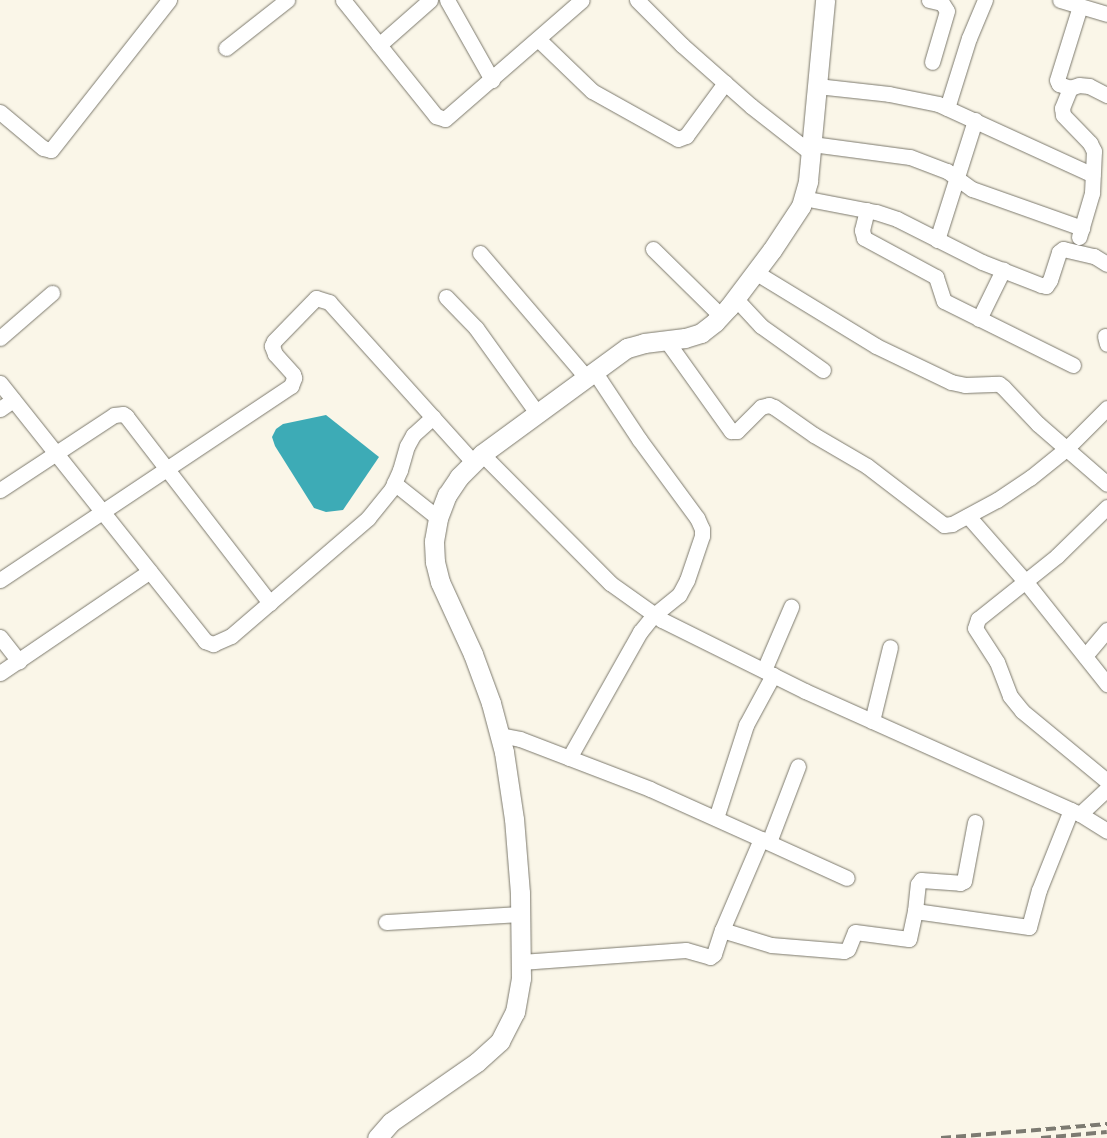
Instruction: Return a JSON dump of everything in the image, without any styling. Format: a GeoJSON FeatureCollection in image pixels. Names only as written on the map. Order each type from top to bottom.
{"type":"FeatureCollection","features":[{"type":"Feature","properties":{"kind":"street"},"geometry":{"type":"LineString","coordinates":[[0,112],[43,148],[51,150],[170,0]]}},
{"type":"Feature","properties":{"kind":"street"},"geometry":{"type":"LineString","coordinates":[[226,48],[287,0]]}},
{"type":"Feature","properties":{"kind":"street"},"geometry":{"type":"LineString","coordinates":[[343,0],[440,119],[450,117],[538,39],[573,3]]}},
{"type":"Feature","properties":{"kind":"street"},"geometry":{"type":"LineString","coordinates":[[379,46],[430,0]]}},
{"type":"Feature","properties":{"kind":"street"},"geometry":{"type":"LineString","coordinates":[[447,0],[492,80]]}},
{"type":"Feature","properties":{"kind":"street"},"geometry":{"type":"LineString","coordinates":[[637,0],[682,45],[725,83],[812,148],[910,157],[947,171],[972,189],[1082,228]]}},
{"type":"Feature","properties":{"kind":"street"},"geometry":{"type":"LineString","coordinates":[[377,1138],[392,1122],[478,1062],[500,1041],[515,1012],[522,978],[521,914],[514,819],[500,735],[492,703],[473,654],[440,582],[435,562],[434,541],[438,518],[447,495],[459,477],[477,458],[627,348],[685,338],[701,333],[721,316],[756,272],[789,228],[803,198],[812,148],[825,0]]}},
{"type":"Feature","properties":{"kind":"street"},"geometry":{"type":"LineString","coordinates":[[929,0],[942,4],[947,11],[932,62]]}},
{"type":"Feature","properties":{"kind":"street"},"geometry":{"type":"LineString","coordinates":[[947,108],[969,38],[985,0]]}},
{"type":"Feature","properties":{"kind":"street"},"geometry":{"type":"LineString","coordinates":[[1060,0],[1107,14]]}},
{"type":"Feature","properties":{"kind":"street"},"geometry":{"type":"LineString","coordinates":[[1070,88],[1059,84],[1057,80],[1080,6]]}},
{"type":"Feature","properties":{"kind":"street"},"geometry":{"type":"LineString","coordinates":[[538,39],[592,91],[678,139],[686,136],[725,83]]}},
{"type":"Feature","properties":{"kind":"street"},"geometry":{"type":"LineString","coordinates":[[1074,250],[1092,193],[1095,156],[1093,147],[1062,115],[1062,108],[1070,88],[1078,84],[1089,86],[1107,95]]}},
{"type":"Feature","properties":{"kind":"street"},"geometry":{"type":"LineString","coordinates":[[817,86],[889,94],[947,108],[1093,176]]}},
{"type":"Feature","properties":{"kind":"street"},"geometry":{"type":"LineString","coordinates":[[938,240],[975,120]]}},
{"type":"Feature","properties":{"kind":"street"},"geometry":{"type":"LineString","coordinates":[[803,198],[867,210],[897,219],[1003,270],[1046,286],[1050,280],[1059,252],[1064,249],[1094,256],[1107,264]]}},
{"type":"Feature","properties":{"kind":"street"},"geometry":{"type":"LineString","coordinates":[[867,210],[862,230],[864,238],[936,276],[944,301],[1073,365]]}},
{"type":"Feature","properties":{"kind":"street"},"geometry":{"type":"LineString","coordinates":[[654,249],[721,316]]}},
{"type":"Feature","properties":{"kind":"street"},"geometry":{"type":"LineString","coordinates":[[480,252],[590,374],[702,529],[701,543],[683,587],[671,603],[654,615],[640,632],[569,758]]}},
{"type":"Feature","properties":{"kind":"street"},"geometry":{"type":"LineString","coordinates":[[979,319],[1003,270]]}},
{"type":"Feature","properties":{"kind":"street"},"geometry":{"type":"LineString","coordinates":[[756,272],[876,346],[945,379],[958,384],[999,384],[1004,387],[1038,424],[1107,484]]}},
{"type":"Feature","properties":{"kind":"street"},"geometry":{"type":"LineString","coordinates":[[0,338],[52,293]]}},
{"type":"Feature","properties":{"kind":"street"},"geometry":{"type":"LineString","coordinates":[[446,297],[476,328],[537,413]]}},
{"type":"Feature","properties":{"kind":"street"},"geometry":{"type":"LineString","coordinates":[[0,580],[104,513],[292,386],[293,374],[275,354],[272,346],[280,334],[316,298],[329,302],[432,417],[610,583],[654,615],[872,721],[1076,812],[1107,831]]}},
{"type":"Feature","properties":{"kind":"street"},"geometry":{"type":"LineString","coordinates":[[736,298],[760,326],[823,370]]}},
{"type":"Feature","properties":{"kind":"street"},"geometry":{"type":"LineString","coordinates":[[666,340],[731,431],[737,431],[760,407],[769,405],[774,407],[814,435],[867,466],[939,523],[948,526],[1013,489],[1066,449],[1107,408]]}},
{"type":"Feature","properties":{"kind":"street"},"geometry":{"type":"LineString","coordinates":[[0,383],[205,641],[214,644],[231,636],[368,518],[394,484],[407,446],[413,435],[432,417]]}},
{"type":"Feature","properties":{"kind":"street"},"geometry":{"type":"LineString","coordinates":[[0,409],[13,400]]}},
{"type":"Feature","properties":{"kind":"street"},"geometry":{"type":"LineString","coordinates":[[0,490],[114,415],[123,414],[270,603]]}},
{"type":"Feature","properties":{"kind":"street"},"geometry":{"type":"LineString","coordinates":[[394,484],[438,518]]}},
{"type":"Feature","properties":{"kind":"street"},"geometry":{"type":"LineString","coordinates":[[1107,507],[1069,546],[978,619],[975,628],[997,662],[1010,696],[1022,712],[1107,781]]}},
{"type":"Feature","properties":{"kind":"street"},"geometry":{"type":"LineString","coordinates":[[968,516],[1025,581],[1107,684]]}},
{"type":"Feature","properties":{"kind":"street"},"geometry":{"type":"LineString","coordinates":[[0,673],[150,571]]}},
{"type":"Feature","properties":{"kind":"street"},"geometry":{"type":"LineString","coordinates":[[716,818],[746,725],[768,672],[791,606]]}},
{"type":"Feature","properties":{"kind":"street"},"geometry":{"type":"LineString","coordinates":[[1085,656],[1107,630]]}},
{"type":"Feature","properties":{"kind":"street"},"geometry":{"type":"LineString","coordinates":[[0,637],[19,661]]}},
{"type":"Feature","properties":{"kind":"street"},"geometry":{"type":"LineString","coordinates":[[872,721],[890,647]]}},
{"type":"Feature","properties":{"kind":"street"},"geometry":{"type":"LineString","coordinates":[[500,735],[520,739],[674,799],[847,878]]}},
{"type":"Feature","properties":{"kind":"street"},"geometry":{"type":"LineString","coordinates":[[521,962],[686,950],[710,957],[714,954],[722,930],[765,841],[798,766]]}},
{"type":"Feature","properties":{"kind":"street"},"geometry":{"type":"LineString","coordinates":[[915,912],[1029,927],[1039,890],[1076,812],[1107,789]]}},
{"type":"Feature","properties":{"kind":"street"},"geometry":{"type":"LineString","coordinates":[[722,930],[771,945],[844,951],[848,949],[855,932],[910,939],[918,884],[921,880],[960,883],[964,881],[975,822]]}},
{"type":"Feature","properties":{"kind":"street"},"geometry":{"type":"LineString","coordinates":[[386,922],[521,914]]}},
{"type":"Feature","properties":{"kind":"water"},"geometry":{"type":"Polygon","coordinates":[[[326,415],[379,457],[343,510],[326,512],[314,508],[275,446],[272,437],[276,429],[283,424],[326,415]]]}},
{"type":"Feature","properties":{"kind":"railway"},"geometry":{"type":"LineString","coordinates":[[941,1138],[1107,1124]]}},
{"type":"Feature","properties":{"kind":"railway"},"geometry":{"type":"LineString","coordinates":[[1041,1138],[1107,1132]]}}]}
